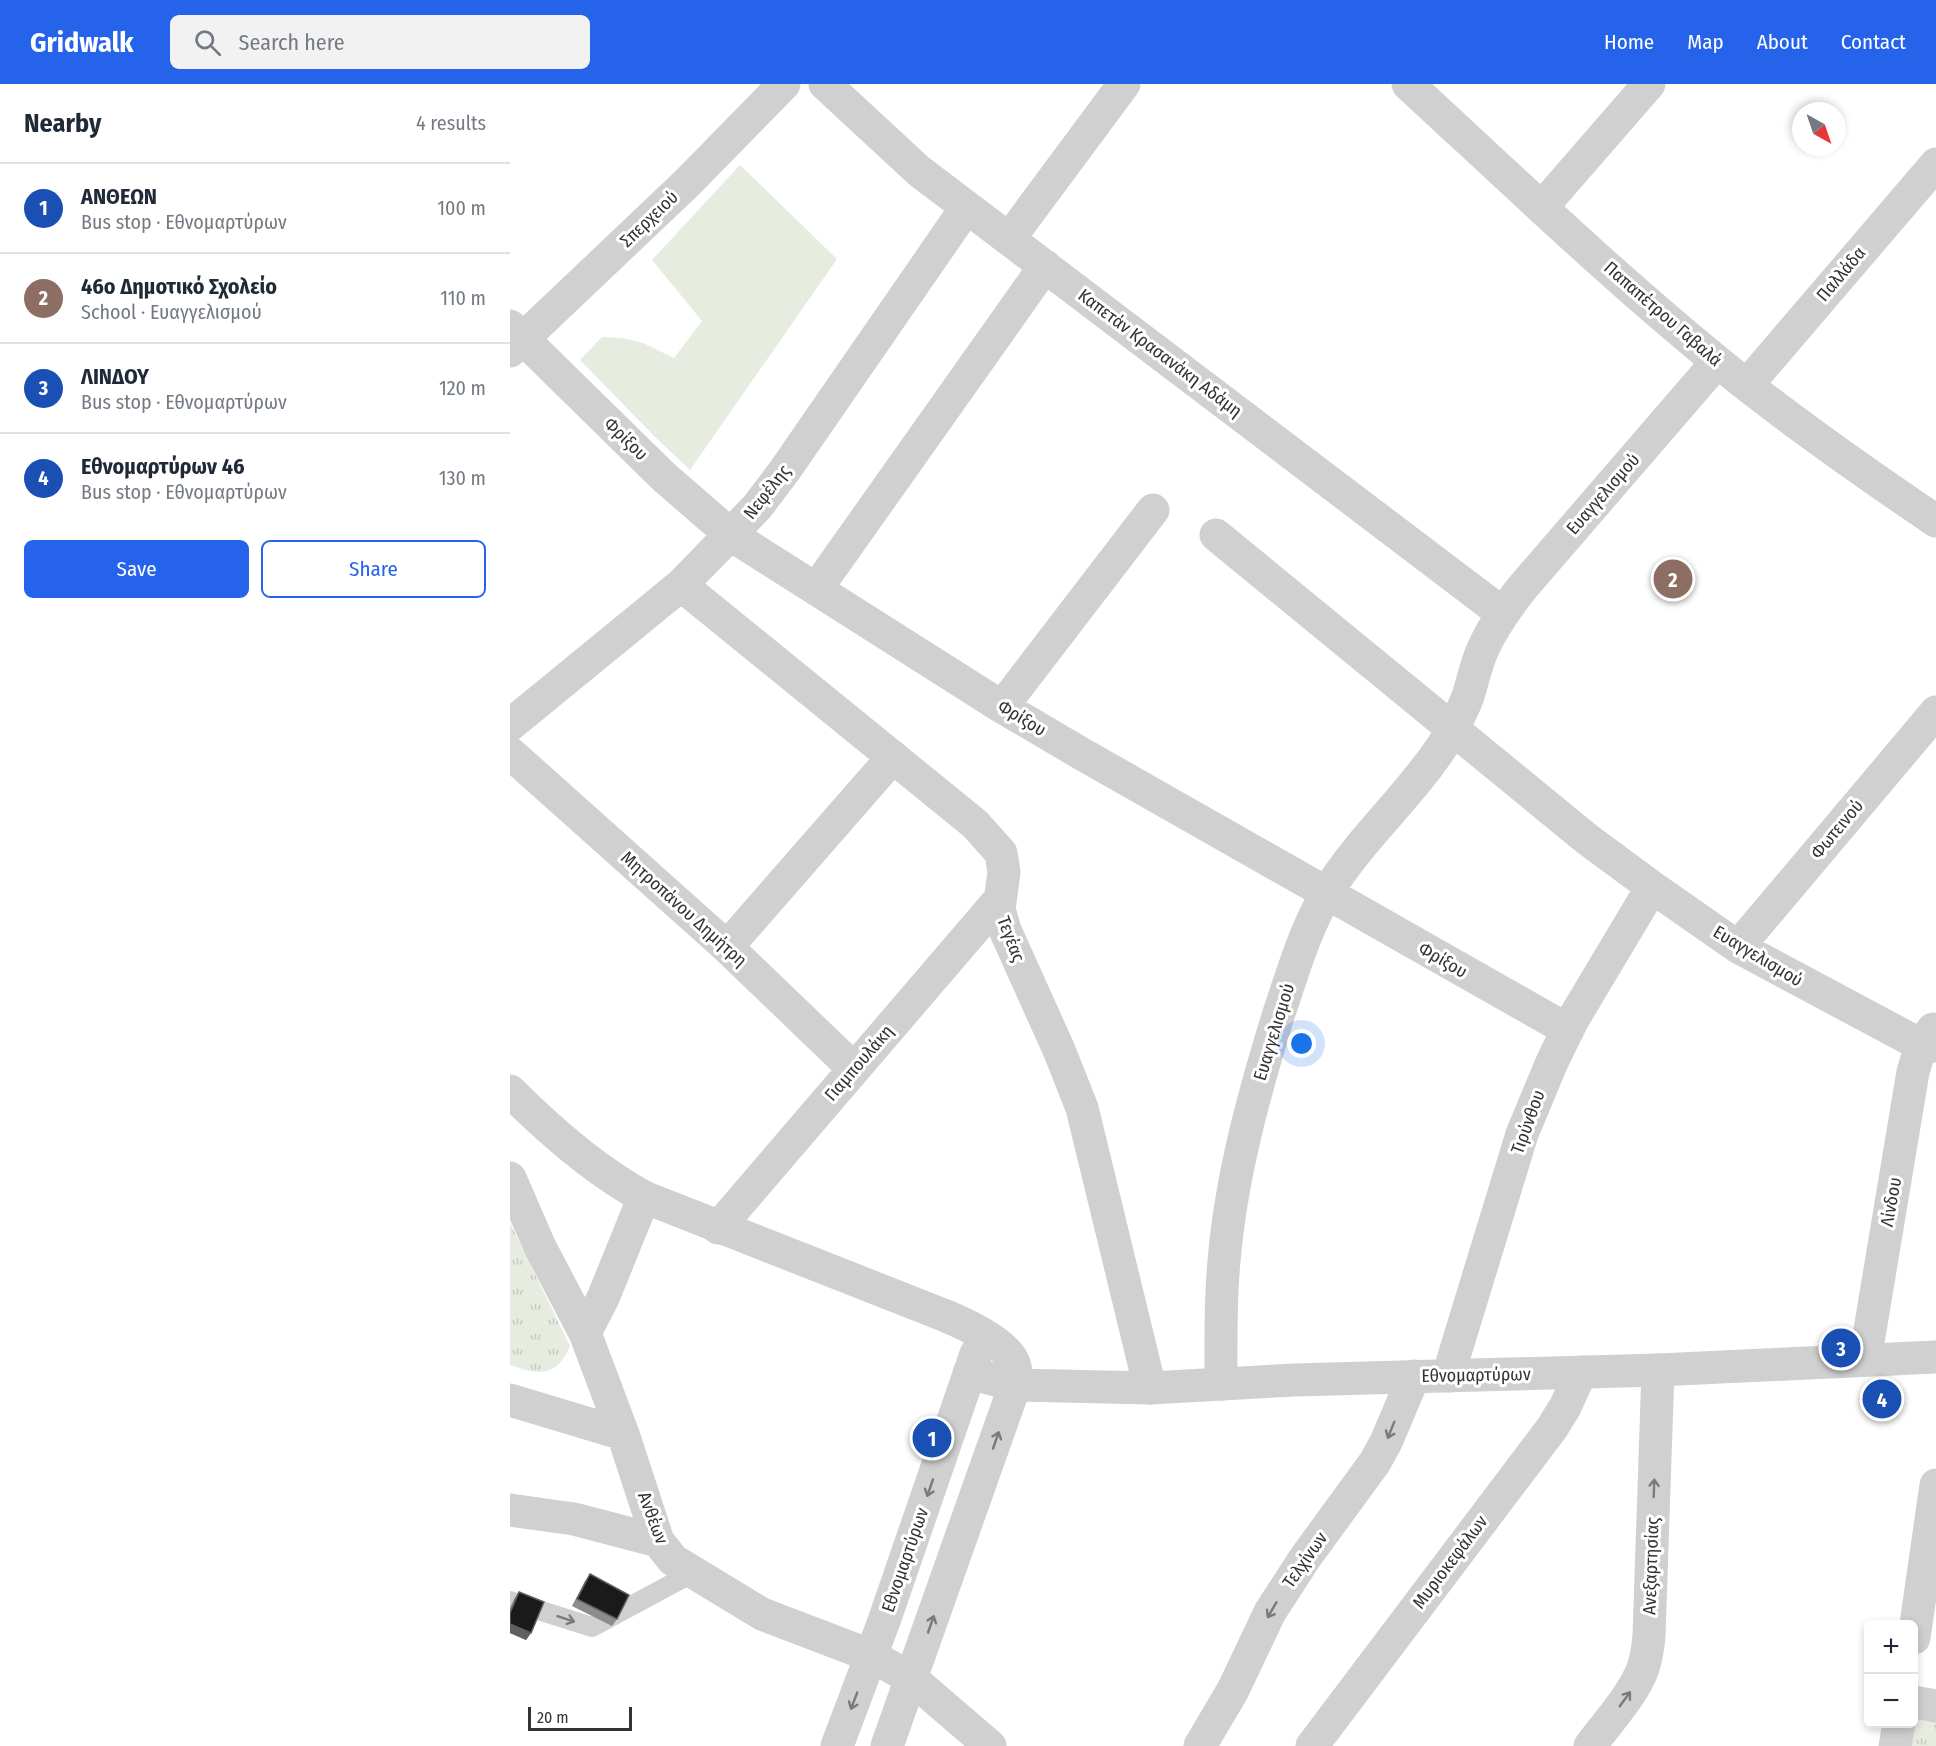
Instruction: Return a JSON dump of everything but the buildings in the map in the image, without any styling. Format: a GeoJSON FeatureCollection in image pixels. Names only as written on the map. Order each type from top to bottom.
{"type":"FeatureCollection","features":[{"type":"Feature","properties":{"kind":"street","name":"Σπερχειού"},"geometry":{"type":"LineString","coordinates":[[514,339],[678,191],[784,84]]}},
{"type":"Feature","properties":{"kind":"street","name":"Καπετάν Κρασανάκη Αδάμη"},"geometry":{"type":"LineString","coordinates":[[825,84],[919,171],[966,208],[1502,613]]}},
{"type":"Feature","properties":{"kind":"street"},"geometry":{"type":"LineString","coordinates":[[1009,239],[1124,84]]}},
{"type":"Feature","properties":{"kind":"street","name":"Παπαπέτρου Γαβαλά"},"geometry":{"type":"LineString","coordinates":[[1408,84],[1542,207],[1717,362],[1832,451],[1936,521]]}},
{"type":"Feature","properties":{"kind":"street"},"geometry":{"type":"LineString","coordinates":[[1542,207],[1649,84]]}},
{"type":"Feature","properties":{"kind":"street","name":"Παλλάδα"},"geometry":{"type":"LineString","coordinates":[[1747,385],[1936,164]]}},
{"type":"Feature","properties":{"kind":"street","name":"Νεφέλης"},"geometry":{"type":"LineString","coordinates":[[510,725],[681,585],[757,507],[966,208]]}},
{"type":"Feature","properties":{"kind":"street"},"geometry":{"type":"LineString","coordinates":[[817,588],[1045,266]]}},
{"type":"Feature","properties":{"kind":"street","name":"Φρίξου"},"geometry":{"type":"LineString","coordinates":[[514,339],[688,500],[731,535],[1002,707],[1159,799],[1568,1030]]}},
{"type":"Feature","properties":{"kind":"street","name":"Ευαγγελισμού"},"geometry":{"type":"LineString","coordinates":[[1221,1384],[1221,1305],[1224,1260],[1245,1130],[1297,959],[1327,893],[1357,850],[1423,772],[1453,728],[1467,698],[1481,652],[1502,613],[1717,362]]}},
{"type":"Feature","properties":{"kind":"street"},"geometry":{"type":"LineString","coordinates":[[1002,707],[1153,510]]}},
{"type":"Feature","properties":{"kind":"street","name":"Ευαγγελισμού"},"geometry":{"type":"LineString","coordinates":[[1216,535],[1587,839],[1652,887],[1738,947],[1931,1039]]}},
{"type":"Feature","properties":{"kind":"street","name":"Τεγέας"},"geometry":{"type":"LineString","coordinates":[[681,585],[975,824],[996,846],[1004,862],[999,909],[1005,930],[1059,1050],[1082,1108],[1150,1388]]}},
{"type":"Feature","properties":{"kind":"street","name":"Φωτεινού"},"geometry":{"type":"LineString","coordinates":[[1738,947],[1936,712]]}},
{"type":"Feature","properties":{"kind":"street","name":"Μητροπάνου Δημήτρη"},"geometry":{"type":"LineString","coordinates":[[510,753],[727,947],[854,1069]]}},
{"type":"Feature","properties":{"kind":"street"},"geometry":{"type":"LineString","coordinates":[[727,947],[893,757]]}},
{"type":"Feature","properties":{"kind":"street","name":"Τιρύνθου"},"geometry":{"type":"LineString","coordinates":[[1448,1376],[1522,1134],[1548,1070],[1568,1030],[1652,887]]}},
{"type":"Feature","properties":{"kind":"street","name":"Γιαμπουλάκη"},"geometry":{"type":"LineString","coordinates":[[718,1228],[1000,899]]}},
{"type":"Feature","properties":{"kind":"street","name":"Λίνδου"},"geometry":{"type":"LineString","coordinates":[[1865,1360],[1913,1072],[1931,1039]]}},
{"type":"Feature","properties":{"kind":"street"},"geometry":{"type":"LineString","coordinates":[[510,1091],[619,1184],[718,1228],[946,1316],[984,1336],[1010,1355],[1016,1379],[887,1746]]}},
{"type":"Feature","properties":{"kind":"street","name":"Ανθέων"},"geometry":{"type":"LineString","coordinates":[[512,1187],[550,1268],[585,1333],[623,1434],[658,1541],[673,1560],[762,1614],[872,1656],[912,1679],[990,1746]]}},
{"type":"Feature","properties":{"kind":"street"},"geometry":{"type":"LineString","coordinates":[[585,1333],[603,1298],[644,1197]]}},
{"type":"Feature","properties":{"kind":"street","name":"Εθνομαρτύρων"},"geometry":{"type":"LineString","coordinates":[[837,1746],[872,1656],[969,1373],[984,1336]]}},
{"type":"Feature","properties":{"kind":"street","name":"Εθνομαρτύρων"},"geometry":{"type":"LineString","coordinates":[[969,1373],[1016,1379],[1150,1388],[1414,1376],[1658,1370],[1936,1357]]}},
{"type":"Feature","properties":{"kind":"street","name":"Ανεξαρτησίας"},"geometry":{"type":"LineString","coordinates":[[1590,1746],[1634,1686],[1647,1655],[1658,1370]]}},
{"type":"Feature","properties":{"kind":"street","name":"Μυριοκεφάλων"},"geometry":{"type":"LineString","coordinates":[[1312,1746],[1552,1428],[1565,1407],[1581,1372]]}},
{"type":"Feature","properties":{"kind":"street","name":"Τελχίνων"},"geometry":{"type":"LineString","coordinates":[[1200,1746],[1233,1690],[1275,1603],[1375,1462],[1414,1376]]}},
{"type":"Feature","properties":{"kind":"street"},"geometry":{"type":"LineString","coordinates":[[510,1400],[623,1434]]}},
{"type":"Feature","properties":{"kind":"street"},"geometry":{"type":"LineString","coordinates":[[1917,1620],[1936,1485]]}},
{"type":"Feature","properties":{"kind":"street"},"geometry":{"type":"LineString","coordinates":[[510,1510],[574,1519],[658,1541]]}},
{"type":"Feature","properties":{"kind":"street"},"geometry":{"type":"LineString","coordinates":[[1918,1703],[1936,1706]]}},
{"type":"Feature","properties":{"kind":"street"},"geometry":{"type":"LineString","coordinates":[[1894,1746],[1898,1728]]}},
{"type":"Feature","properties":{"kind":"lane"},"geometry":{"type":"LineString","coordinates":[[510,1601],[592,1627],[694,1572]]}},
{"type":"Feature","properties":{"kind":"green space"},"geometry":{"type":"Polygon","coordinates":[[[740,165],[837,259],[690,470],[580,360],[602,337],[622,338],[643,343],[674,358],[702,321],[652,260],[740,165]]]}},
{"type":"Feature","properties":{"kind":"green space"},"geometry":{"type":"Polygon","coordinates":[[[510,1223],[570,1346],[559,1364],[546,1371],[530,1371],[510,1365],[510,1223]]]}},
{"type":"Feature","properties":{"kind":"green space"},"geometry":{"type":"Polygon","coordinates":[[[1918,1719],[1936,1722],[1936,1746],[1902,1746],[1910,1728],[1918,1728],[1918,1719]]]}},
{"type":"Feature","properties":{"kind":"place","name":"46ο Δημοτικό Σχολείο"},"geometry":{"type":"Point","coordinates":[1673,579]}},
{"type":"Feature","properties":{"kind":"place","name":"ΛΙΝΔΟΥ"},"geometry":{"type":"Point","coordinates":[1841,1348]}},
{"type":"Feature","properties":{"kind":"place","name":"Εθνομαρτύρων 46"},"geometry":{"type":"Point","coordinates":[1882,1399]}},
{"type":"Feature","properties":{"kind":"place","name":"ΑΝΘΕΩΝ"},"geometry":{"type":"Point","coordinates":[932,1438]}}]}
